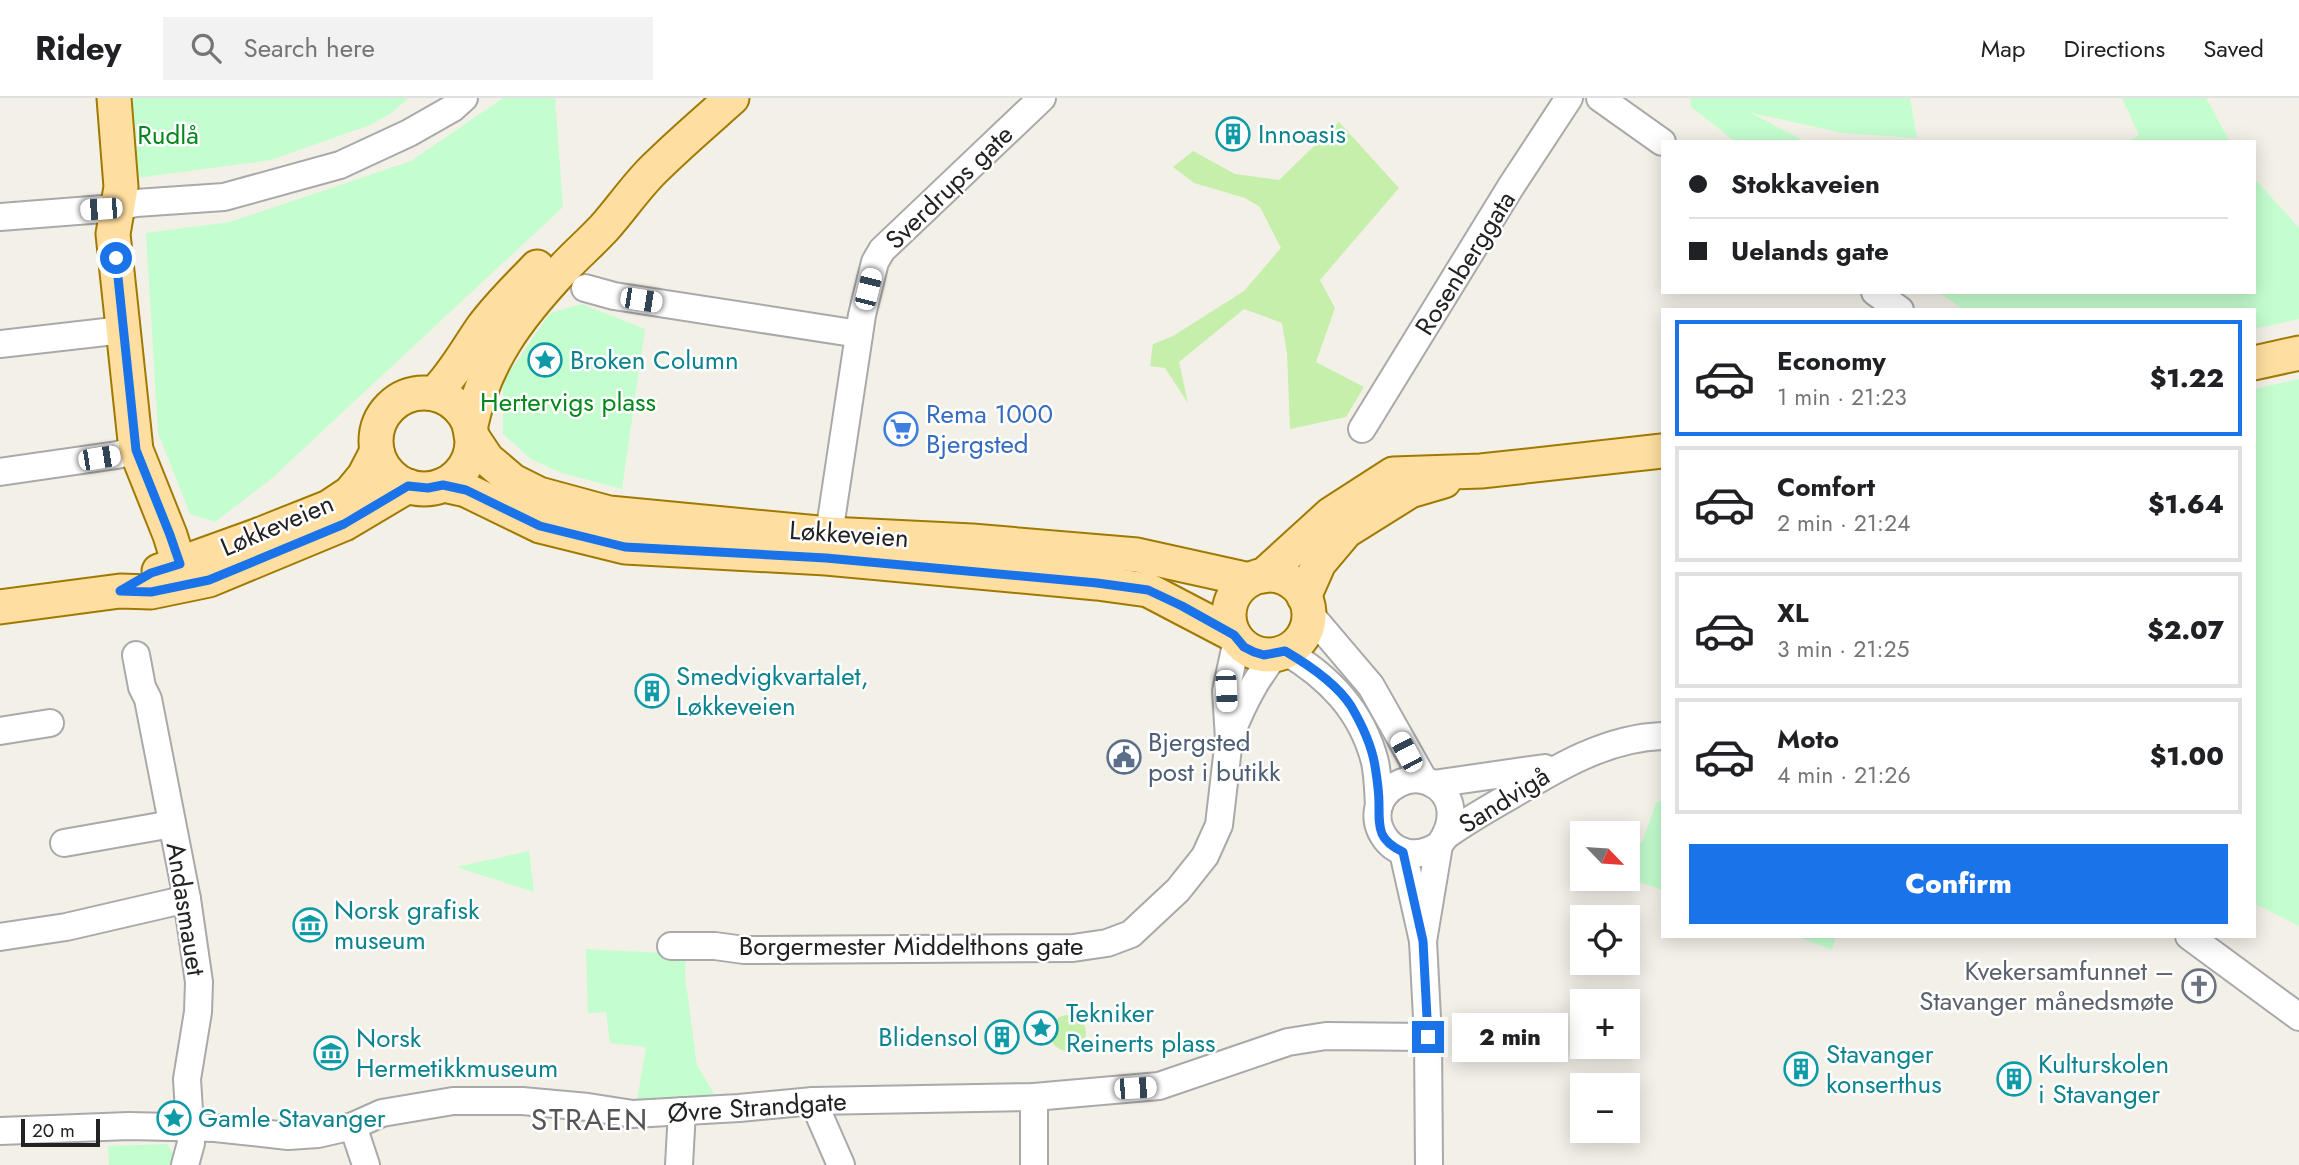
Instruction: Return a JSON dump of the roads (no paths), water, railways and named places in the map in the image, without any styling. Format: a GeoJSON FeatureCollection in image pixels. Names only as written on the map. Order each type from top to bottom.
{"type":"FeatureCollection","features":[{"type":"Feature","properties":{"kind":"main road"},"geometry":{"type":"LineString","coordinates":[[114,98],[121,187],[113,234],[136,450],[180,564]]}},
{"type":"Feature","properties":{"kind":"main road"},"geometry":{"type":"LineString","coordinates":[[434,394],[450,378],[505,300],[590,214],[651,172],[732,98]]}},
{"type":"Feature","properties":{"kind":"main road"},"geometry":{"type":"LineString","coordinates":[[471,432],[463,413],[450,401],[434,394],[416,393],[400,399],[387,410],[379,423],[377,451],[383,466],[393,478],[408,486],[428,488],[443,485],[463,468],[470,452],[476,399],[503,343],[524,313],[562,270],[604,229],[651,172]]}},
{"type":"Feature","properties":{"kind":"main road"},"geometry":{"type":"LineString","coordinates":[[2256,363],[2299,353]]}},
{"type":"Feature","properties":{"kind":"main road","name":"Løkkeveien"},"geometry":{"type":"LineString","coordinates":[[471,432],[488,459],[513,481],[539,494],[579,507],[637,517],[829,534],[972,541],[1137,555],[1257,578]]}},
{"type":"Feature","properties":{"kind":"main road","name":"Løkkeveien"},"geometry":{"type":"LineString","coordinates":[[120,591],[151,573],[329,507],[350,493],[364,476],[377,451]]}},
{"type":"Feature","properties":{"kind":"main road"},"geometry":{"type":"LineString","coordinates":[[1481,471],[1410,491],[1346,531],[1319,564],[1307,626],[1287,655],[1254,652],[1235,637],[1230,624],[1230,605],[1236,591],[1257,578],[1331,514],[1393,474],[1481,471],[1661,451]]}},
{"type":"Feature","properties":{"kind":"main road","name":"Løkkeveien"},"geometry":{"type":"LineString","coordinates":[[443,485],[466,490],[540,526],[625,547],[826,558],[1148,590],[1235,637]]}},
{"type":"Feature","properties":{"kind":"main road","name":"Løkkeveien"},"geometry":{"type":"LineString","coordinates":[[0,607],[120,591],[151,592],[227,574],[344,524],[408,486]]}},
{"type":"Feature","properties":{"kind":"main road"},"geometry":{"type":"LineString","coordinates":[[1257,578],[1273,575],[1288,580],[1310,612]]}},
{"type":"Feature","properties":{"kind":"street"},"geometry":{"type":"LineString","coordinates":[[0,216],[224,197],[340,165],[409,133],[453,108],[464,98]]}},
{"type":"Feature","properties":{"kind":"street","name":"Sverdrups gate"},"geometry":{"type":"LineString","coordinates":[[829,534],[859,334],[874,262],[882,250],[1042,98]]}},
{"type":"Feature","properties":{"kind":"street","name":"Rosenberggata"},"geometry":{"type":"LineString","coordinates":[[1362,429],[1503,199],[1569,98]]}},
{"type":"Feature","properties":{"kind":"street"},"geometry":{"type":"LineString","coordinates":[[1613,102],[1661,141]]}},
{"type":"Feature","properties":{"kind":"street"},"geometry":{"type":"LineString","coordinates":[[585,288],[614,296],[859,334]]}},
{"type":"Feature","properties":{"kind":"street"},"geometry":{"type":"LineString","coordinates":[[1878,294],[1897,308]]}},
{"type":"Feature","properties":{"kind":"street"},"geometry":{"type":"LineString","coordinates":[[0,344],[123,330]]}},
{"type":"Feature","properties":{"kind":"street"},"geometry":{"type":"LineString","coordinates":[[0,472],[136,450]]}},
{"type":"Feature","properties":{"kind":"street"},"geometry":{"type":"LineString","coordinates":[[1310,612],[1371,686],[1406,752],[1428,782],[1447,798],[1452,810],[1451,823],[1443,840],[1423,941]]}},
{"type":"Feature","properties":{"kind":"street","name":"Borgermester Middelthons gate"},"geometry":{"type":"LineString","coordinates":[[671,946],[715,946],[744,950],[1073,948],[1123,938],[1139,928],[1178,890],[1205,856],[1219,825],[1229,739],[1226,691],[1235,637]]}},
{"type":"Feature","properties":{"kind":"street","name":"Andasmauet"},"geometry":{"type":"LineString","coordinates":[[136,655],[142,687],[148,699],[187,899],[199,982],[198,1012],[187,1079],[190,1148],[185,1165]]}},
{"type":"Feature","properties":{"kind":"street"},"geometry":{"type":"LineString","coordinates":[[1287,655],[1327,681],[1350,705],[1375,763],[1378,815],[1382,834],[1387,842],[1403,852],[1422,853],[1443,840]]}},
{"type":"Feature","properties":{"kind":"street","name":"Borgermester Middelthons gate"},"geometry":{"type":"LineString","coordinates":[[1229,739],[1255,682],[1287,655]]}},
{"type":"Feature","properties":{"kind":"street"},"geometry":{"type":"LineString","coordinates":[[0,731],[50,723]]}},
{"type":"Feature","properties":{"kind":"street","name":"Sandvigå"},"geometry":{"type":"LineString","coordinates":[[1443,840],[1473,817],[1560,765],[1612,745],[1661,736]]}},
{"type":"Feature","properties":{"kind":"street","name":"Sandvigå"},"geometry":{"type":"LineString","coordinates":[[1428,782],[1560,765]]}},
{"type":"Feature","properties":{"kind":"street"},"geometry":{"type":"LineString","coordinates":[[1379,806],[1389,789],[1400,782],[1413,779],[1428,782]]}},
{"type":"Feature","properties":{"kind":"street"},"geometry":{"type":"LineString","coordinates":[[64,843],[172,824]]}},
{"type":"Feature","properties":{"kind":"street"},"geometry":{"type":"LineString","coordinates":[[1403,852],[1423,941],[1428,1037],[1429,1165]]}},
{"type":"Feature","properties":{"kind":"street"},"geometry":{"type":"LineString","coordinates":[[0,936],[66,926],[187,899]]}},
{"type":"Feature","properties":{"kind":"street"},"geometry":{"type":"LineString","coordinates":[[2192,938],[2299,1017]]}},
{"type":"Feature","properties":{"kind":"street","name":"Øvre Strandgate"},"geometry":{"type":"LineString","coordinates":[[0,1131],[73,1126],[190,1126],[288,1136],[318,1134],[353,1126],[382,1113],[453,1101],[522,1101],[633,1114],[813,1101],[1034,1097],[1159,1086],[1288,1042],[1326,1036],[1428,1037]]}},
{"type":"Feature","properties":{"kind":"street"},"geometry":{"type":"LineString","coordinates":[[1034,1097],[1034,1165]]}},
{"type":"Feature","properties":{"kind":"street"},"geometry":{"type":"LineString","coordinates":[[813,1101],[841,1165]]}},
{"type":"Feature","properties":{"kind":"street"},"geometry":{"type":"LineString","coordinates":[[679,1165],[682,1111]]}},
{"type":"Feature","properties":{"kind":"street"},"geometry":{"type":"LineString","coordinates":[[353,1126],[366,1165]]}},
{"type":"Feature","properties":{"kind":"place","name":"Innoasis"},"geometry":{"type":"Point","coordinates":[1233,134]}},
{"type":"Feature","properties":{"kind":"place","name":"Broken Column"},"geometry":{"type":"Point","coordinates":[545,360]}},
{"type":"Feature","properties":{"kind":"place","name":"Rema 1000 Bjergsted"},"geometry":{"type":"Point","coordinates":[901,429]}},
{"type":"Feature","properties":{"kind":"place","name":"Smedvigkvartalet, Løkkeveien"},"geometry":{"type":"Point","coordinates":[652,691]}},
{"type":"Feature","properties":{"kind":"place","name":"Bjergsted post i butikk"},"geometry":{"type":"Point","coordinates":[1124,757]}},
{"type":"Feature","properties":{"kind":"place","name":"Norsk grafisk museum"},"geometry":{"type":"Point","coordinates":[310,925]}},
{"type":"Feature","properties":{"kind":"place","name":"Kvekersamfunnet – Stavanger månedsmøte"},"geometry":{"type":"Point","coordinates":[2199,986]}},
{"type":"Feature","properties":{"kind":"place","name":"Tekniker Reinerts plass"},"geometry":{"type":"Point","coordinates":[1041,1028]}},
{"type":"Feature","properties":{"kind":"place","name":"Blidensol"},"geometry":{"type":"Point","coordinates":[1002,1037]}},
{"type":"Feature","properties":{"kind":"place","name":"Norsk Hermetikkmuseum"},"geometry":{"type":"Point","coordinates":[331,1053]}},
{"type":"Feature","properties":{"kind":"place","name":"Stavanger konserthus"},"geometry":{"type":"Point","coordinates":[1801,1069]}},
{"type":"Feature","properties":{"kind":"place","name":"Kulturskolen i Stavanger"},"geometry":{"type":"Point","coordinates":[2014,1079]}},
{"type":"Feature","properties":{"kind":"place","name":"Gamle Stavanger"},"geometry":{"type":"Point","coordinates":[174,1118]}},
{"type":"Feature","properties":{"kind":"district","name":"STRAEN"},"geometry":{"type":"Point","coordinates":[590,1120]}},
{"type":"Feature","properties":{"kind":"park label","name":"Rudlå"},"geometry":{"type":"Point","coordinates":[168,135]}},
{"type":"Feature","properties":{"kind":"park label","name":"Hertervigs plass"},"geometry":{"type":"Point","coordinates":[568,402]}}]}
